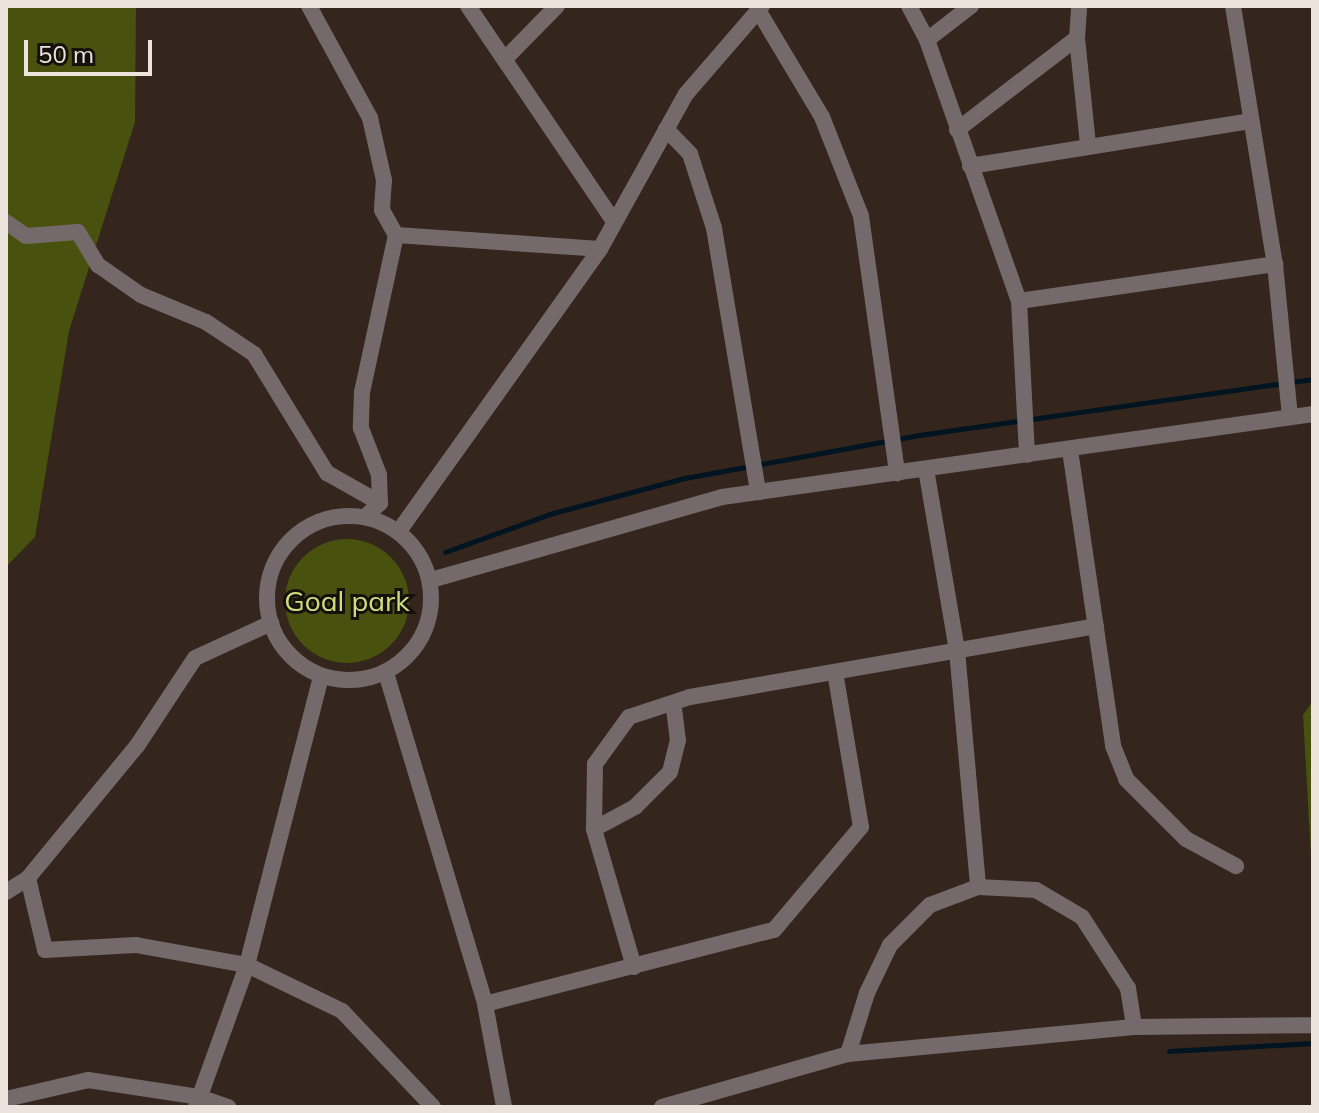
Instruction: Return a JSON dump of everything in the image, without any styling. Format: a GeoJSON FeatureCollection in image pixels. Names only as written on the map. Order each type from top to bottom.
{"type":"FeatureCollection","features":[{"type":"Feature","properties":{"kind":"street"},"geometry":{"type":"LineString","coordinates":[[309,6],[370,118],[384,180],[382,210],[396,235],[362,392],[361,428],[379,475],[380,503],[365,517]]}},
{"type":"Feature","properties":{"kind":"street"},"geometry":{"type":"LineString","coordinates":[[468,6],[613,220]]}},
{"type":"Feature","properties":{"kind":"street"},"geometry":{"type":"LineString","coordinates":[[505,59],[557,6]]}},
{"type":"Feature","properties":{"kind":"street"},"geometry":{"type":"LineString","coordinates":[[909,6],[927,40],[1019,301],[1027,455]]}},
{"type":"Feature","properties":{"kind":"street"},"geometry":{"type":"LineString","coordinates":[[927,40],[971,6]]}},
{"type":"Feature","properties":{"kind":"street"},"geometry":{"type":"LineString","coordinates":[[1079,6],[1077,38],[1088,145]]}},
{"type":"Feature","properties":{"kind":"street"},"geometry":{"type":"LineString","coordinates":[[1233,6],[1275,264],[1290,417]]}},
{"type":"Feature","properties":{"kind":"street"},"geometry":{"type":"LineString","coordinates":[[399,531],[600,249],[613,220],[686,94],[760,8],[822,117],[861,216],[897,473]]}},
{"type":"Feature","properties":{"kind":"street"},"geometry":{"type":"LineString","coordinates":[[957,130],[1077,38]]}},
{"type":"Feature","properties":{"kind":"street"},"geometry":{"type":"LineString","coordinates":[[970,166],[1251,121]]}},
{"type":"Feature","properties":{"kind":"street"},"geometry":{"type":"LineString","coordinates":[[666,129],[690,154],[714,228],[758,492]]}},
{"type":"Feature","properties":{"kind":"street"},"geometry":{"type":"LineString","coordinates":[[6,222],[26,236],[78,232],[98,265],[141,295],[206,322],[254,354],[327,473],[380,503]]}},
{"type":"Feature","properties":{"kind":"street"},"geometry":{"type":"LineString","coordinates":[[396,235],[600,249]]}},
{"type":"Feature","properties":{"kind":"street"},"geometry":{"type":"LineString","coordinates":[[1019,301],[1275,264]]}},
{"type":"Feature","properties":{"kind":"street"},"geometry":{"type":"LineString","coordinates":[[431,580],[722,497],[1313,414]]}},
{"type":"Feature","properties":{"kind":"street"},"geometry":{"type":"LineString","coordinates":[[1070,450],[1113,746],[1126,779],[1186,839],[1236,866]]}},
{"type":"Feature","properties":{"kind":"street"},"geometry":{"type":"LineString","coordinates":[[926,469],[957,650],[978,887]]}},
{"type":"Feature","properties":{"kind":"street"},"geometry":{"type":"LineString","coordinates":[[365,517],[399,531],[424,561],[431,580],[432,608],[425,634],[408,657],[386,673],[365,680],[321,676],[282,648],[271,623],[268,584],[286,545],[322,520],[365,517]]}},
{"type":"Feature","properties":{"kind":"street"},"geometry":{"type":"LineString","coordinates":[[6,892],[28,878],[137,746],[195,658],[271,623]]}},
{"type":"Feature","properties":{"kind":"street"},"geometry":{"type":"LineString","coordinates":[[634,967],[594,829],[595,764],[629,717],[673,703],[1096,626]]}},
{"type":"Feature","properties":{"kind":"street"},"geometry":{"type":"LineString","coordinates":[[485,1004],[774,930],[861,827],[835,672]]}},
{"type":"Feature","properties":{"kind":"street"},"geometry":{"type":"LineString","coordinates":[[386,673],[485,1004],[504,1107]]}},
{"type":"Feature","properties":{"kind":"street"},"geometry":{"type":"LineString","coordinates":[[198,1102],[247,965],[321,676]]}},
{"type":"Feature","properties":{"kind":"street"},"geometry":{"type":"LineString","coordinates":[[594,829],[635,807],[670,772],[678,741],[673,703]]}},
{"type":"Feature","properties":{"kind":"street"},"geometry":{"type":"LineString","coordinates":[[28,878],[45,950],[136,945],[247,965],[342,1011],[433,1107]]}},
{"type":"Feature","properties":{"kind":"street"},"geometry":{"type":"LineString","coordinates":[[848,1054],[867,993],[890,945],[930,905],[978,887],[1036,890],[1082,917],[1128,988],[1134,1027]]}},
{"type":"Feature","properties":{"kind":"street"},"geometry":{"type":"LineString","coordinates":[[662,1107],[848,1054],[1134,1027],[1313,1025]]}},
{"type":"Feature","properties":{"kind":"street"},"geometry":{"type":"LineString","coordinates":[[6,1099],[88,1080],[228,1107]]}},
{"type":"Feature","properties":{"kind":"green space"},"geometry":{"type":"Polygon","coordinates":[[[6,6],[136,6],[135,122],[69,331],[35,537],[6,567],[6,6]]]}},
{"type":"Feature","properties":{"kind":"green space","name":"Goal park"},"geometry":{"type":"Polygon","coordinates":[[[347,539],[371,543],[391,557],[405,577],[409,601],[405,625],[391,645],[371,659],[347,663],[323,659],[303,645],[289,625],[285,601],[289,577],[303,557],[323,543],[347,539]]]}},
{"type":"Feature","properties":{"kind":"green space"},"geometry":{"type":"Polygon","coordinates":[[[1313,701],[1313,891],[1303,715],[1313,701]]]}},
{"type":"Feature","properties":{"kind":"waterway"},"geometry":{"type":"LineString","coordinates":[[445,552],[553,513],[685,478],[919,435],[1313,379]]}},
{"type":"Feature","properties":{"kind":"waterway"},"geometry":{"type":"LineString","coordinates":[[1169,1051],[1313,1043]]}}]}
